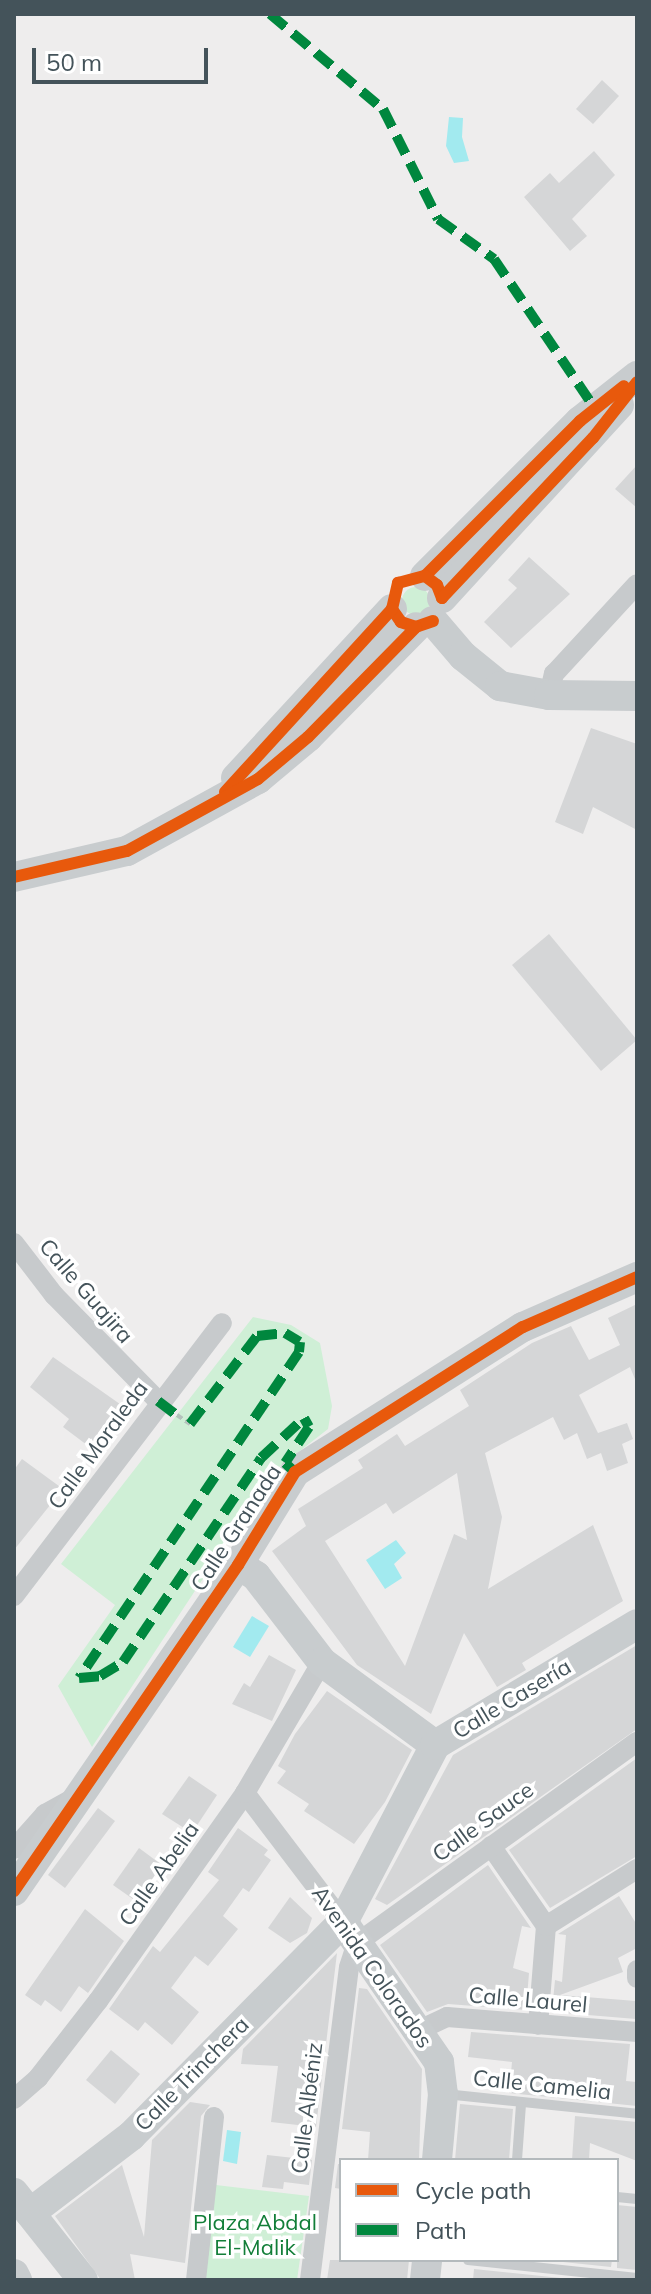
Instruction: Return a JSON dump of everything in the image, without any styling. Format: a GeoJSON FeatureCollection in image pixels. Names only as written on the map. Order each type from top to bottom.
{"type":"FeatureCollection","features":[{"type":"Feature","properties":{"kind":"street"},"geometry":{"type":"LineString","coordinates":[[14,877],[127,851],[219,800],[421,606],[580,421],[637,379]]}},
{"type":"Feature","properties":{"kind":"street"},"geometry":{"type":"LineString","coordinates":[[549,695],[554,674],[637,584]]}},
{"type":"Feature","properties":{"kind":"street"},"geometry":{"type":"LineString","coordinates":[[421,606],[463,656],[500,686],[549,695],[637,696]]}},
{"type":"Feature","properties":{"kind":"street","name":"Calle Guajira"},"geometry":{"type":"LineString","coordinates":[[14,1243],[54,1295],[167,1408]]}},
{"type":"Feature","properties":{"kind":"street","name":"Calle Granada"},"geometry":{"type":"LineString","coordinates":[[14,1891],[238,1565],[295,1472],[523,1327],[637,1277]]}},
{"type":"Feature","properties":{"kind":"street","name":"Calle Moraleda"},"geometry":{"type":"LineString","coordinates":[[14,1596],[138,1437],[167,1408],[222,1323]]}},
{"type":"Feature","properties":{"kind":"street"},"geometry":{"type":"LineString","coordinates":[[238,1565],[256,1576],[322,1662],[435,1745]]}},
{"type":"Feature","properties":{"kind":"street","name":"Calle Casería"},"geometry":{"type":"LineString","coordinates":[[350,1932],[435,1745],[637,1624]]}},
{"type":"Feature","properties":{"kind":"street","name":"Calle Abelia"},"geometry":{"type":"LineString","coordinates":[[14,2099],[38,2078],[98,2001],[245,1793],[322,1662]]}},
{"type":"Feature","properties":{"kind":"street","name":"Calle Sauce"},"geometry":{"type":"LineString","coordinates":[[350,1932],[491,1846],[637,1742]]}},
{"type":"Feature","properties":{"kind":"street"},"geometry":{"type":"LineString","coordinates":[[14,1849],[45,1814],[82,1793]]}},
{"type":"Feature","properties":{"kind":"street","name":"Avenida Colorados"},"geometry":{"type":"LineString","coordinates":[[245,1793],[350,1932],[439,2062],[443,2094],[437,2158]]}},
{"type":"Feature","properties":{"kind":"street"},"geometry":{"type":"LineString","coordinates":[[491,1846],[546,1926],[538,2025]]}},
{"type":"Feature","properties":{"kind":"street"},"geometry":{"type":"LineString","coordinates":[[546,1926],[637,1869]]}},
{"type":"Feature","properties":{"kind":"street","name":"Calle Trinchera"},"geometry":{"type":"LineString","coordinates":[[22,2203],[131,2136],[350,1932]]}},
{"type":"Feature","properties":{"kind":"street","name":"Calle Albéniz"},"geometry":{"type":"LineString","coordinates":[[310,2280],[349,1967],[350,1932]]}},
{"type":"Feature","properties":{"kind":"street"},"geometry":{"type":"LineString","coordinates":[[637,1970],[637,1978]]}},
{"type":"Feature","properties":{"kind":"street","name":"Calle Laurel"},"geometry":{"type":"LineString","coordinates":[[417,2031],[447,2017],[637,2032]]}},
{"type":"Feature","properties":{"kind":"street"},"geometry":{"type":"LineString","coordinates":[[196,2280],[214,2117]]}},
{"type":"Feature","properties":{"kind":"street"},"geometry":{"type":"LineString","coordinates":[[22,2203],[83,2280]]}},
{"type":"Feature","properties":{"kind":"street"},"geometry":{"type":"LineString","coordinates":[[14,2274],[17,2280]]}},
{"type":"Feature","properties":{"kind":"lane","name":"Calle Camelia"},"geometry":{"type":"LineString","coordinates":[[443,2094],[637,2114]]}},
{"type":"Feature","properties":{"kind":"lane"},"geometry":{"type":"LineString","coordinates":[[517,2158],[521,2104]]}},
{"type":"Feature","properties":{"kind":"lane"},"geometry":{"type":"LineString","coordinates":[[487,2262],[637,2278]]}},
{"type":"Feature","properties":{"kind":"path"},"geometry":{"type":"LineString","coordinates":[[167,1408],[190,1424]]}},
{"type":"Feature","properties":{"kind":"green space"},"geometry":{"type":"Polygon","coordinates":[[[416,587],[426,591],[430,601],[426,611],[416,615],[406,611],[402,601],[406,591],[416,587]]]}},
{"type":"Feature","properties":{"kind":"green space"},"geometry":{"type":"Polygon","coordinates":[[[253,1317],[291,1325],[320,1343],[332,1406],[328,1429],[274,1471],[92,1747],[58,1686],[115,1605],[61,1564],[253,1317]]]}},
{"type":"Feature","properties":{"kind":"green space","name":"Plaza Abdal El-Malik"},"geometry":{"type":"Polygon","coordinates":[[[216,2185],[309,2196],[297,2280],[204,2280],[216,2185]]]}},
{"type":"Feature","properties":{"kind":"water"},"geometry":{"type":"Polygon","coordinates":[[[449,117],[463,118],[462,137],[469,161],[454,163],[446,146],[449,117]]]}},
{"type":"Feature","properties":{"kind":"water"},"geometry":{"type":"Polygon","coordinates":[[[396,1540],[406,1553],[394,1564],[402,1578],[385,1589],[366,1560],[396,1540]]]}},
{"type":"Feature","properties":{"kind":"water"},"geometry":{"type":"Polygon","coordinates":[[[252,1616],[269,1626],[250,1657],[233,1647],[252,1616]]]}},
{"type":"Feature","properties":{"kind":"water"},"geometry":{"type":"Polygon","coordinates":[[[227,2130],[241,2132],[237,2164],[223,2161],[227,2130]]]}},
{"type":"Feature","properties":{"kind":"building"},"geometry":{"type":"Polygon","coordinates":[[[602,80],[619,96],[593,124],[576,109],[602,80]]]}},
{"type":"Feature","properties":{"kind":"building"},"geometry":{"type":"Polygon","coordinates":[[[594,151],[615,175],[572,219],[587,236],[570,251],[524,197],[550,173],[559,183],[594,151]]]}},
{"type":"Feature","properties":{"kind":"building"},"geometry":{"type":"Polygon","coordinates":[[[637,465],[637,508],[615,489],[637,465]]]}},
{"type":"Feature","properties":{"kind":"building"},"geometry":{"type":"Polygon","coordinates":[[[529,557],[570,594],[511,648],[484,622],[517,588],[508,580],[529,557]]]}},
{"type":"Feature","properties":{"kind":"building"},"geometry":{"type":"Polygon","coordinates":[[[591,728],[637,744],[637,830],[593,807],[583,834],[555,822],[591,728]]]}},
{"type":"Feature","properties":{"kind":"building"},"geometry":{"type":"Polygon","coordinates":[[[549,934],[637,1040],[601,1071],[512,965],[549,934]]]}},
{"type":"Feature","properties":{"kind":"building"},"geometry":{"type":"Polygon","coordinates":[[[637,1304],[637,1384],[630,1367],[579,1395],[598,1433],[627,1423],[633,1439],[622,1444],[628,1463],[607,1471],[601,1453],[587,1459],[577,1433],[564,1440],[553,1417],[485,1453],[502,1517],[488,1589],[593,1525],[623,1601],[522,1663],[526,1670],[497,1687],[464,1633],[431,1714],[357,1665],[272,1551],[306,1526],[298,1509],[363,1468],[358,1460],[397,1434],[405,1446],[469,1406],[460,1390],[532,1343],[571,1326],[589,1360],[620,1345],[608,1318],[637,1304]],[[457,1473],[393,1514],[386,1503],[325,1541],[405,1666],[454,1534],[467,1540],[457,1473]]]}},
{"type":"Feature","properties":{"kind":"building"},"geometry":{"type":"Polygon","coordinates":[[[53,1357],[127,1409],[95,1451],[63,1427],[69,1419],[30,1387],[53,1357]]]}},
{"type":"Feature","properties":{"kind":"building"},"geometry":{"type":"Polygon","coordinates":[[[22,1459],[63,1489],[14,1550],[14,1470],[22,1459]]]}},
{"type":"Feature","properties":{"kind":"building"},"geometry":{"type":"Polygon","coordinates":[[[637,1645],[637,1729],[387,1905],[375,1899],[453,1755],[637,1645]]]}},
{"type":"Feature","properties":{"kind":"building"},"geometry":{"type":"Polygon","coordinates":[[[269,1655],[296,1670],[272,1721],[232,1704],[244,1683],[250,1687],[269,1655]]]}},
{"type":"Feature","properties":{"kind":"building"},"geometry":{"type":"Polygon","coordinates":[[[327,1691],[412,1750],[385,1802],[354,1844],[304,1811],[309,1804],[277,1783],[286,1771],[278,1766],[295,1734],[327,1691]]]}},
{"type":"Feature","properties":{"kind":"building"},"geometry":{"type":"Polygon","coordinates":[[[637,1758],[637,1856],[550,1908],[509,1850],[637,1758]]]}},
{"type":"Feature","properties":{"kind":"building"},"geometry":{"type":"Polygon","coordinates":[[[189,1776],[217,1795],[192,1833],[162,1814],[189,1776]]]}},
{"type":"Feature","properties":{"kind":"building"},"geometry":{"type":"Polygon","coordinates":[[[98,1808],[115,1821],[65,1888],[48,1875],[98,1808]]]}},
{"type":"Feature","properties":{"kind":"building"},"geometry":{"type":"Polygon","coordinates":[[[238,1828],[268,1850],[264,1855],[271,1860],[249,1892],[243,1888],[223,1916],[238,1929],[208,1966],[195,1956],[171,1988],[199,2012],[172,2045],[145,2022],[138,2031],[109,2009],[153,1946],[160,1952],[219,1880],[208,1872],[238,1828]]]}},
{"type":"Feature","properties":{"kind":"building"},"geometry":{"type":"Polygon","coordinates":[[[139,1848],[166,1868],[140,1904],[113,1885],[139,1848]]]}},
{"type":"Feature","properties":{"kind":"building"},"geometry":{"type":"Polygon","coordinates":[[[488,1865],[531,1928],[522,1926],[513,1968],[529,1973],[526,2010],[448,2004],[427,2012],[380,1945],[488,1865]]]}},
{"type":"Feature","properties":{"kind":"building"},"geometry":{"type":"Polygon","coordinates":[[[619,1896],[637,1925],[637,1948],[618,1958],[623,1972],[560,1995],[636,2001],[636,2019],[552,2012],[555,1980],[562,1982],[566,1935],[558,1934],[619,1896]]]}},
{"type":"Feature","properties":{"kind":"building"},"geometry":{"type":"Polygon","coordinates":[[[290,1897],[312,1918],[307,1933],[290,1943],[268,1928],[290,1897]]]}},
{"type":"Feature","properties":{"kind":"building"},"geometry":{"type":"Polygon","coordinates":[[[85,1909],[124,1941],[88,1993],[79,1986],[61,2012],[45,2000],[41,2006],[25,1995],[85,1909]]]}},
{"type":"Feature","properties":{"kind":"building"},"geometry":{"type":"Polygon","coordinates":[[[337,1953],[316,2127],[271,2122],[278,2066],[241,2064],[243,2049],[337,1953]]]}},
{"type":"Feature","properties":{"kind":"building"},"geometry":{"type":"Polygon","coordinates":[[[359,1988],[367,1989],[422,2069],[419,2158],[368,2158],[370,2132],[342,2129],[359,1988]]]}},
{"type":"Feature","properties":{"kind":"building"},"geometry":{"type":"Polygon","coordinates":[[[471,2032],[630,2044],[626,2081],[637,2082],[637,2106],[509,2093],[512,2062],[468,2057],[471,2032]]]}},
{"type":"Feature","properties":{"kind":"building"},"geometry":{"type":"Polygon","coordinates":[[[111,2050],[140,2074],[115,2104],[86,2080],[111,2050]]]}},
{"type":"Feature","properties":{"kind":"building"},"geometry":{"type":"Polygon","coordinates":[[[190,2102],[210,2105],[201,2116],[185,2263],[130,2254],[135,2280],[101,2280],[55,2216],[122,2165],[144,2237],[152,2140],[190,2102]]]}},
{"type":"Feature","properties":{"kind":"building"},"geometry":{"type":"Polygon","coordinates":[[[460,2104],[513,2109],[509,2158],[455,2158],[460,2104]]]}},
{"type":"Feature","properties":{"kind":"building"},"geometry":{"type":"Polygon","coordinates":[[[575,2116],[637,2122],[637,2161],[590,2143],[589,2158],[572,2158],[575,2116]]]}},
{"type":"Feature","properties":{"kind":"building"},"geometry":{"type":"Polygon","coordinates":[[[267,2155],[312,2160],[309,2185],[284,2182],[283,2189],[262,2187],[267,2155]]]}},
{"type":"Feature","properties":{"kind":"building"},"geometry":{"type":"Polygon","coordinates":[[[338,2164],[339,2164],[339,2189],[335,2188],[338,2164]]]}},
{"type":"Feature","properties":{"kind":"building"},"geometry":{"type":"Polygon","coordinates":[[[619,2205],[637,2207],[637,2270],[617,2268],[619,2205]]]}},
{"type":"Feature","properties":{"kind":"building"},"geometry":{"type":"Polygon","coordinates":[[[330,2260],[409,2262],[407,2280],[327,2280],[330,2260]]]}},
{"type":"Feature","properties":{"kind":"building"},"geometry":{"type":"Polygon","coordinates":[[[563,2262],[612,2262],[611,2267],[563,2262]]]}},
{"type":"Feature","properties":{"kind":"building"},"geometry":{"type":"Polygon","coordinates":[[[474,2269],[580,2280],[473,2280],[474,2269]]]}},
{"type":"Feature","properties":{"kind":"marked path"},"geometry":{"type":"LineString","coordinates":[[270,14],[383,109],[438,219],[494,259],[595,409]]}},
{"type":"Feature","properties":{"kind":"marked path"},"geometry":{"type":"LineString","coordinates":[[190,1424],[257,1336],[285,1333],[300,1342],[299,1352],[79,1678],[100,1676],[123,1662],[261,1458],[304,1418],[309,1427],[285,1463],[295,1472]]}},
{"type":"Feature","properties":{"kind":"marked path"},"geometry":{"type":"LineString","coordinates":[[158,1401],[175,1414]]}},
{"type":"Feature","properties":{"kind":"cycle path"},"geometry":{"type":"LineString","coordinates":[[433,621],[416,627],[401,622],[392,609],[398,583],[425,576],[437,585],[442,598],[593,438],[637,382]]}},
{"type":"Feature","properties":{"kind":"cycle path"},"geometry":{"type":"LineString","coordinates":[[425,576],[580,421],[624,386]]}},
{"type":"Feature","properties":{"kind":"cycle path"},"geometry":{"type":"LineString","coordinates":[[225,792],[392,609]]}},
{"type":"Feature","properties":{"kind":"cycle path"},"geometry":{"type":"LineString","coordinates":[[14,877],[127,851],[258,779],[308,737],[416,627]]}},
{"type":"Feature","properties":{"kind":"cycle path"},"geometry":{"type":"LineString","coordinates":[[14,1891],[238,1565],[295,1472],[523,1327],[637,1277]]}}]}
